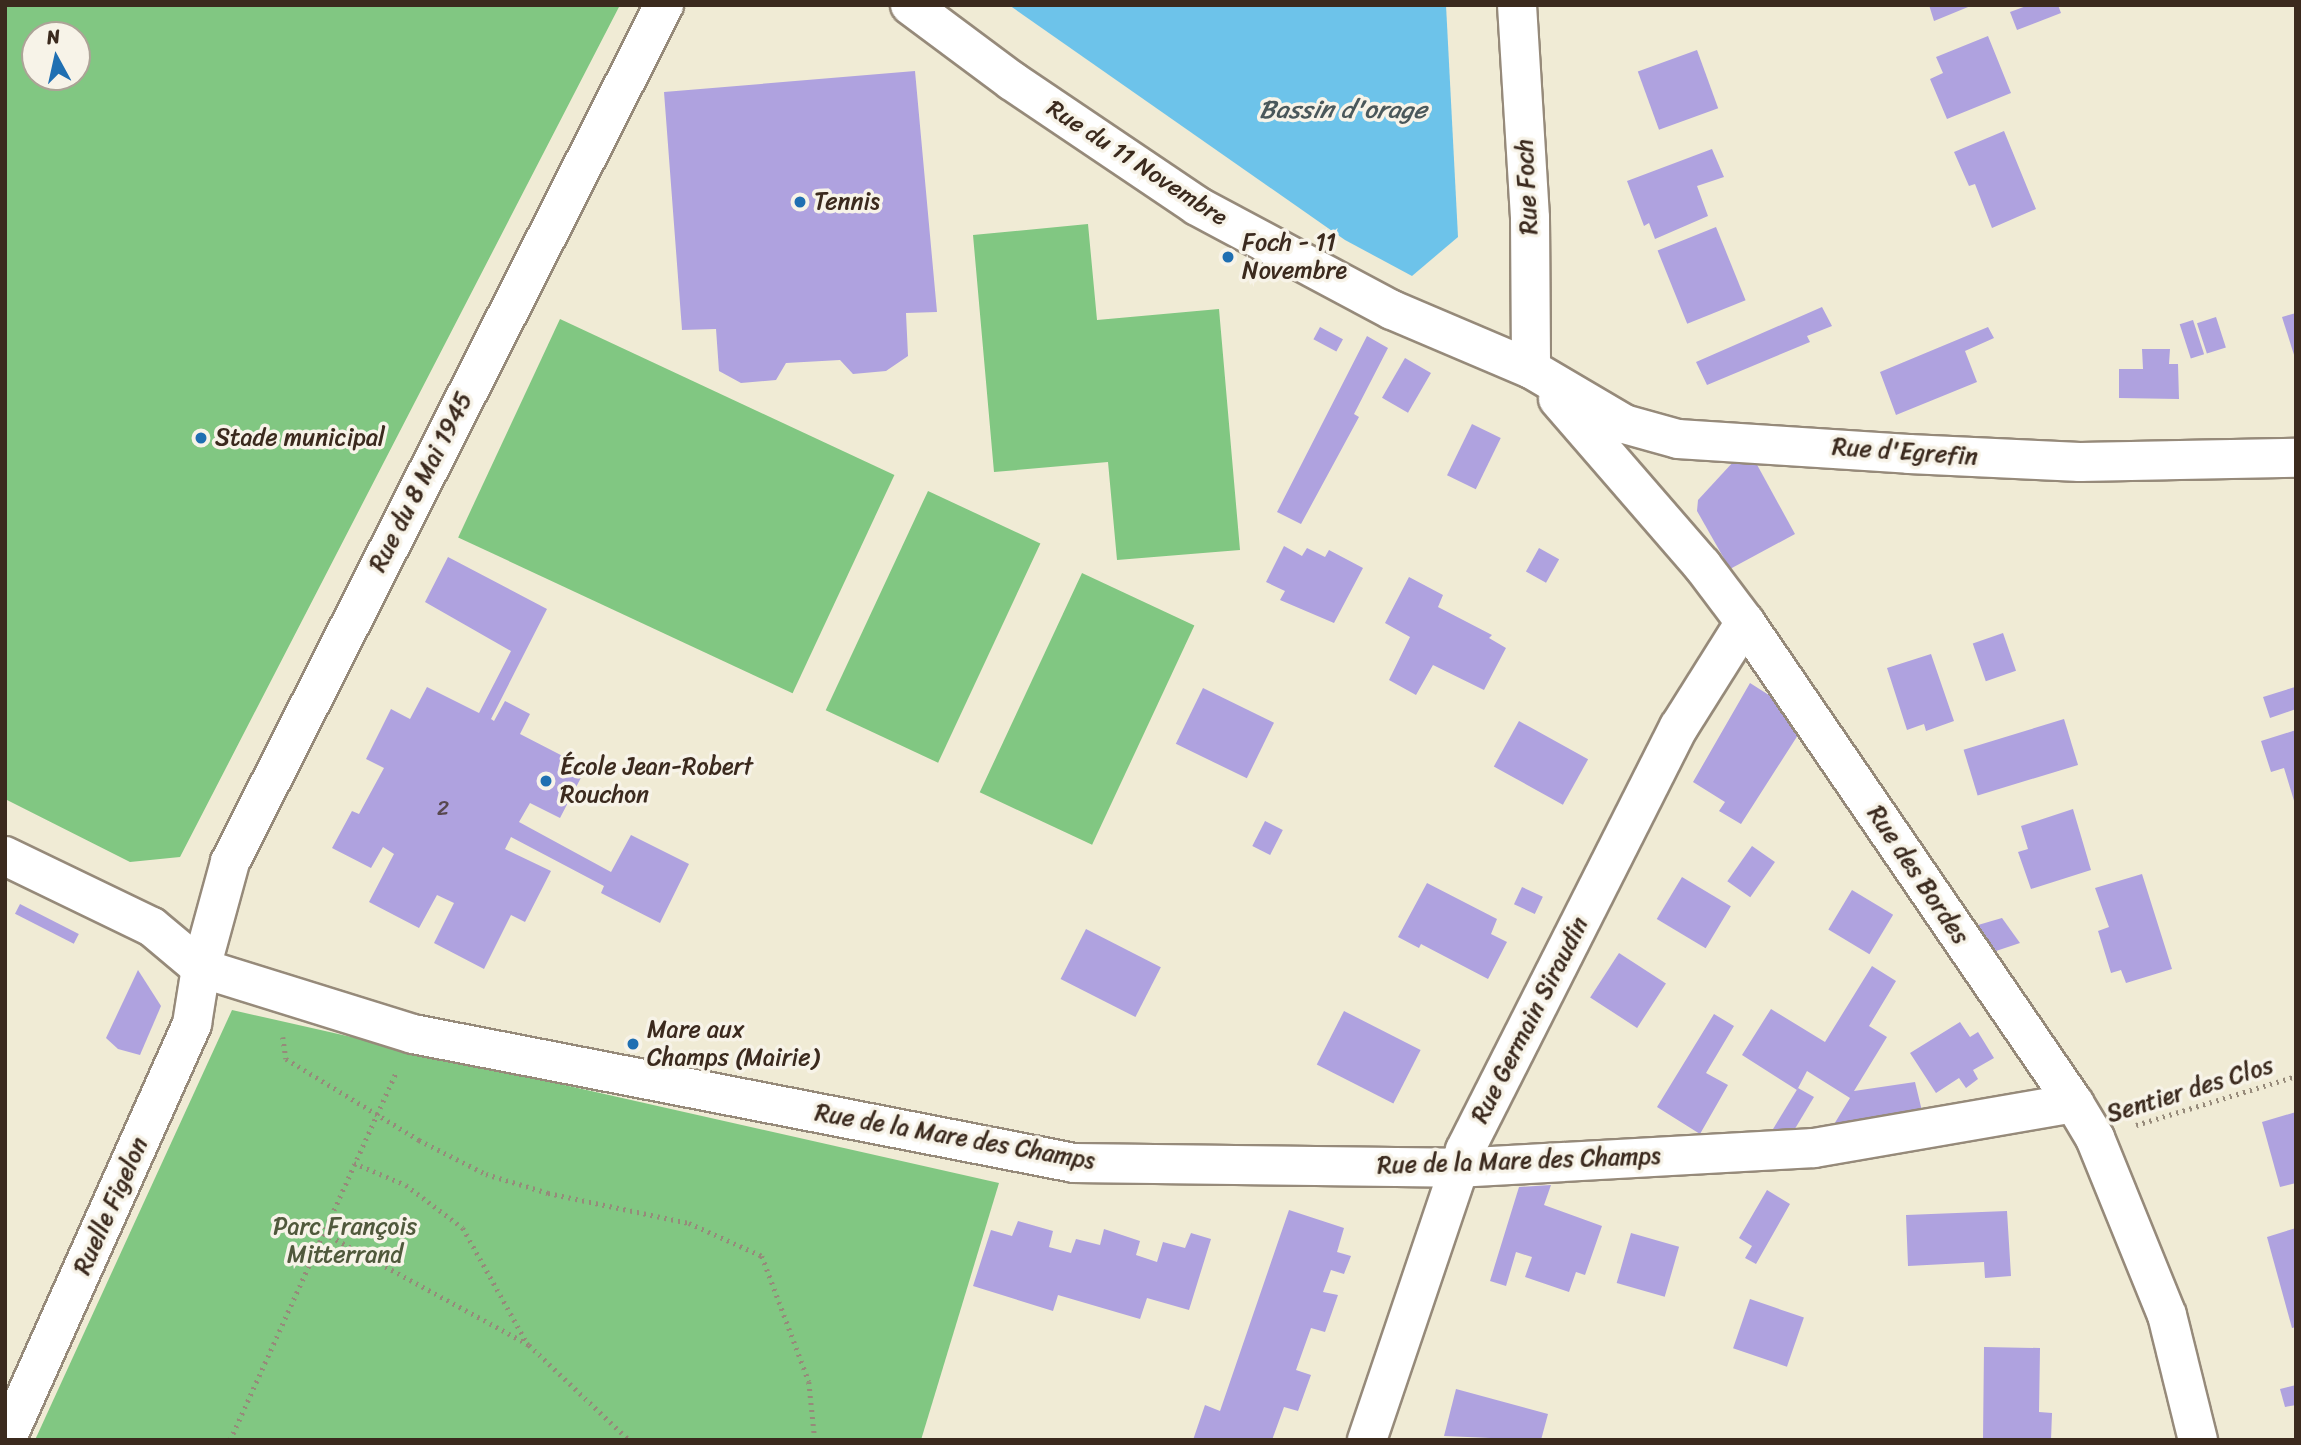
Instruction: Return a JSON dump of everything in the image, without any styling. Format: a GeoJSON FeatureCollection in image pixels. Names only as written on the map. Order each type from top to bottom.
{"type":"FeatureCollection","features":[{"type":"Feature","properties":{"kind":"street","name":"Rue du 8 Mai 1945"},"geometry":{"type":"LineString","coordinates":[[201,968],[230,862],[664,5]]}},
{"type":"Feature","properties":{"kind":"street","name":"Rue du 11 Novembre"},"geometry":{"type":"LineString","coordinates":[[909,5],[1197,206],[1392,310],[1531,369]]}},
{"type":"Feature","properties":{"kind":"street","name":"Rue Foch"},"geometry":{"type":"LineString","coordinates":[[1517,5],[1530,218],[1531,369]]}},
{"type":"Feature","properties":{"kind":"street","name":"Rue d'Egrefin"},"geometry":{"type":"LineString","coordinates":[[1531,369],[1624,424],[1678,439],[2080,461],[2296,458]]}},
{"type":"Feature","properties":{"kind":"street","name":"Rue des Bordes"},"geometry":{"type":"LineString","coordinates":[[1531,369],[1702,565],[1745,622],[2074,1103],[2095,1138],[2167,1315],[2198,1440]]}},
{"type":"Feature","properties":{"kind":"street","name":"Rue Germain Siraudin"},"geometry":{"type":"LineString","coordinates":[[1367,1440],[1456,1168],[1679,727],[1745,622]]}},
{"type":"Feature","properties":{"kind":"street","name":"Rue de la Mare des Champs"},"geometry":{"type":"LineString","coordinates":[[5,856],[152,927],[201,968],[276,995],[413,1034],[1074,1163],[1456,1168],[1814,1147],[2074,1103]]}},
{"type":"Feature","properties":{"kind":"street","name":"Ruelle Figelon"},"geometry":{"type":"LineString","coordinates":[[6,1440],[192,1024],[201,968]]}},
{"type":"Feature","properties":{"kind":"path"},"geometry":{"type":"LineString","coordinates":[[276,995],[286,1059],[377,1116],[486,1174],[548,1192],[690,1223],[762,1256],[808,1382],[815,1440]]}},
{"type":"Feature","properties":{"kind":"path"},"geometry":{"type":"LineString","coordinates":[[230,1440],[413,1034]]}},
{"type":"Feature","properties":{"kind":"path","name":"Sentier des Clos"},"geometry":{"type":"LineString","coordinates":[[2095,1138],[2296,1076]]}},
{"type":"Feature","properties":{"kind":"path"},"geometry":{"type":"LineString","coordinates":[[354,1163],[406,1185],[463,1228],[528,1345]]}},
{"type":"Feature","properties":{"kind":"path"},"geometry":{"type":"LineString","coordinates":[[324,1233],[528,1345],[629,1440]]}},
{"type":"Feature","properties":{"kind":"green space","name":"Stade municipal"},"geometry":{"type":"Polygon","coordinates":[[[5,5],[620,5],[180,857],[130,862],[5,799],[5,5]]]}},
{"type":"Feature","properties":{"kind":"green space"},"geometry":{"type":"Polygon","coordinates":[[[1088,224],[1097,320],[1219,309],[1240,550],[1117,560],[1108,462],[994,472],[973,235],[1088,224]]]}},
{"type":"Feature","properties":{"kind":"green space"},"geometry":{"type":"Polygon","coordinates":[[[560,319],[894,475],[793,693],[458,537],[560,319]]]}},
{"type":"Feature","properties":{"kind":"green space"},"geometry":{"type":"Polygon","coordinates":[[[928,491],[1040,543],[938,763],[826,710],[928,491]]]}},
{"type":"Feature","properties":{"kind":"green space"},"geometry":{"type":"Polygon","coordinates":[[[1082,573],[1194,625],[1092,845],[980,792],[1082,573]]]}},
{"type":"Feature","properties":{"kind":"green space","name":"Parc François Mitterrand"},"geometry":{"type":"Polygon","coordinates":[[[232,1010],[999,1183],[921,1440],[35,1440],[232,1010]]]}},
{"type":"Feature","properties":{"kind":"water","name":"Bassin d'orage"},"geometry":{"type":"Polygon","coordinates":[[[1009,5],[1446,5],[1458,237],[1412,276],[1345,240],[1009,5]]]}},
{"type":"Feature","properties":{"kind":"building"},"geometry":{"type":"Polygon","coordinates":[[[1929,5],[1973,5],[1934,21],[1929,5]]]}},
{"type":"Feature","properties":{"kind":"building"},"geometry":{"type":"Polygon","coordinates":[[[2029,5],[2058,5],[2061,13],[2017,30],[2010,12],[2029,5]]]}},
{"type":"Feature","properties":{"kind":"building"},"geometry":{"type":"Polygon","coordinates":[[[1988,36],[2011,93],[1947,119],[1930,79],[1943,73],[1936,57],[1988,36]]]}},
{"type":"Feature","properties":{"kind":"building"},"geometry":{"type":"Polygon","coordinates":[[[1697,50],[1718,108],[1659,130],[1638,72],[1697,50]]]}},
{"type":"Feature","properties":{"kind":"building","name":"Tennis"},"geometry":{"type":"Polygon","coordinates":[[[915,71],[937,312],[906,313],[908,356],[886,371],[853,374],[840,360],[786,363],[776,380],[741,383],[719,371],[716,329],[682,330],[664,92],[915,71]]]}},
{"type":"Feature","properties":{"kind":"building"},"geometry":{"type":"Polygon","coordinates":[[[2004,131],[2036,209],[1992,228],[1975,184],[1969,186],[1954,152],[2004,131]]]}},
{"type":"Feature","properties":{"kind":"building"},"geometry":{"type":"Polygon","coordinates":[[[1712,149],[1724,177],[1697,186],[1708,216],[1655,239],[1649,223],[1644,226],[1627,181],[1712,149]]]}},
{"type":"Feature","properties":{"kind":"building"},"geometry":{"type":"Polygon","coordinates":[[[1716,227],[1746,300],[1687,324],[1658,251],[1716,227]]]}},
{"type":"Feature","properties":{"kind":"building"},"geometry":{"type":"Polygon","coordinates":[[[1822,307],[1832,326],[1807,336],[1810,342],[1707,385],[1696,362],[1822,307]]]}},
{"type":"Feature","properties":{"kind":"building"},"geometry":{"type":"Polygon","coordinates":[[[2296,313],[2296,358],[2295,358],[2282,317],[2296,313]]]}},
{"type":"Feature","properties":{"kind":"building"},"geometry":{"type":"Polygon","coordinates":[[[2216,317],[2226,347],[2207,354],[2197,323],[2216,317]]]}},
{"type":"Feature","properties":{"kind":"building"},"geometry":{"type":"Polygon","coordinates":[[[2193,320],[2204,354],[2191,359],[2180,324],[2193,320]]]}},
{"type":"Feature","properties":{"kind":"building"},"geometry":{"type":"Polygon","coordinates":[[[1320,327],[1343,339],[1336,352],[1313,339],[1320,327]]]}},
{"type":"Feature","properties":{"kind":"building"},"geometry":{"type":"Polygon","coordinates":[[[1988,327],[1994,338],[1965,351],[1977,382],[1896,415],[1880,372],[1988,327]]]}},
{"type":"Feature","properties":{"kind":"building"},"geometry":{"type":"Polygon","coordinates":[[[1367,336],[1388,348],[1354,414],[1359,417],[1301,524],[1277,512],[1367,336]]]}},
{"type":"Feature","properties":{"kind":"building"},"geometry":{"type":"Polygon","coordinates":[[[2142,349],[2170,349],[2169,364],[2178,364],[2179,399],[2119,398],[2119,369],[2143,369],[2142,349]]]}},
{"type":"Feature","properties":{"kind":"building"},"geometry":{"type":"Polygon","coordinates":[[[1405,358],[1431,373],[1408,413],[1382,398],[1405,358]]]}},
{"type":"Feature","properties":{"kind":"building"},"geometry":{"type":"Polygon","coordinates":[[[1472,424],[1501,438],[1476,489],[1447,475],[1472,424]]]}},
{"type":"Feature","properties":{"kind":"building"},"geometry":{"type":"Polygon","coordinates":[[[1734,461],[1755,461],[1795,534],[1730,569],[1697,511],[1698,500],[1734,461]]]}},
{"type":"Feature","properties":{"kind":"building"},"geometry":{"type":"Polygon","coordinates":[[[1284,546],[1302,556],[1307,548],[1325,557],[1329,550],[1363,568],[1334,623],[1280,600],[1285,591],[1266,582],[1284,546]]]}},
{"type":"Feature","properties":{"kind":"building"},"geometry":{"type":"Polygon","coordinates":[[[1539,548],[1559,559],[1546,583],[1526,572],[1539,548]]]}},
{"type":"Feature","properties":{"kind":"building"},"geometry":{"type":"Polygon","coordinates":[[[448,557],[547,609],[491,719],[494,721],[505,701],[530,714],[520,734],[586,768],[560,818],[530,803],[519,822],[611,872],[631,835],[689,864],[660,923],[601,893],[604,886],[511,837],[505,849],[551,871],[525,922],[511,915],[484,969],[434,943],[454,903],[437,895],[419,928],[369,902],[394,854],[383,847],[371,868],[332,848],[352,811],[359,814],[384,768],[366,759],[391,709],[410,719],[427,687],[479,713],[511,651],[425,602],[448,557]]]}},
{"type":"Feature","properties":{"kind":"building"},"geometry":{"type":"Polygon","coordinates":[[[1409,577],[1443,595],[1438,607],[1492,635],[1489,638],[1506,648],[1484,690],[1433,665],[1416,695],[1389,680],[1410,637],[1385,623],[1409,577]]]}},
{"type":"Feature","properties":{"kind":"building"},"geometry":{"type":"Polygon","coordinates":[[[2003,633],[2016,671],[1986,681],[1973,643],[2003,633]]]}},
{"type":"Feature","properties":{"kind":"building"},"geometry":{"type":"Polygon","coordinates":[[[1931,654],[1954,721],[1926,731],[1924,724],[1907,730],[1887,668],[1931,654]]]}},
{"type":"Feature","properties":{"kind":"building"},"geometry":{"type":"Polygon","coordinates":[[[1750,683],[1772,697],[1798,735],[1741,824],[1719,811],[1725,802],[1693,782],[1750,683]]]}},
{"type":"Feature","properties":{"kind":"building"},"geometry":{"type":"Polygon","coordinates":[[[2295,687],[2296,709],[2270,718],[2263,697],[2295,687]]]}},
{"type":"Feature","properties":{"kind":"building"},"geometry":{"type":"Polygon","coordinates":[[[1203,688],[1274,723],[1247,778],[1176,744],[1203,688]]]}},
{"type":"Feature","properties":{"kind":"building"},"geometry":{"type":"Polygon","coordinates":[[[2064,719],[2078,765],[1978,796],[1964,750],[2064,719]]]}},
{"type":"Feature","properties":{"kind":"building"},"geometry":{"type":"Polygon","coordinates":[[[1519,721],[1588,759],[1563,805],[1494,766],[1519,721]]]}},
{"type":"Feature","properties":{"kind":"building"},"geometry":{"type":"Polygon","coordinates":[[[2296,730],[2295,804],[2284,768],[2271,772],[2261,741],[2296,730]]]}},
{"type":"Feature","properties":{"kind":"building"},"geometry":{"type":"Polygon","coordinates":[[[2073,809],[2091,870],[2031,889],[2018,852],[2028,849],[2021,826],[2073,809]]]}},
{"type":"Feature","properties":{"kind":"building"},"geometry":{"type":"Polygon","coordinates":[[[1265,821],[1283,830],[1270,855],[1252,846],[1265,821]]]}},
{"type":"Feature","properties":{"kind":"building"},"geometry":{"type":"Polygon","coordinates":[[[1752,846],[1775,862],[1750,897],[1727,881],[1752,846]]]}},
{"type":"Feature","properties":{"kind":"building"},"geometry":{"type":"Polygon","coordinates":[[[2142,874],[2172,969],[2126,983],[2121,970],[2111,973],[2098,931],[2109,927],[2095,888],[2142,874]]]}},
{"type":"Feature","properties":{"kind":"building"},"geometry":{"type":"Polygon","coordinates":[[[1682,877],[1731,906],[1706,948],[1657,919],[1682,877]]]}},
{"type":"Feature","properties":{"kind":"building"},"geometry":{"type":"Polygon","coordinates":[[[1427,883],[1497,919],[1491,934],[1507,942],[1488,979],[1421,944],[1419,948],[1398,937],[1427,883]]]}},
{"type":"Feature","properties":{"kind":"building"},"geometry":{"type":"Polygon","coordinates":[[[1522,887],[1543,897],[1535,914],[1514,904],[1522,887]]]}},
{"type":"Feature","properties":{"kind":"building"},"geometry":{"type":"Polygon","coordinates":[[[1852,890],[1893,915],[1869,954],[1828,929],[1852,890]]]}},
{"type":"Feature","properties":{"kind":"building"},"geometry":{"type":"Polygon","coordinates":[[[20,904],[79,934],[74,944],[15,914],[20,904]]]}},
{"type":"Feature","properties":{"kind":"building"},"geometry":{"type":"Polygon","coordinates":[[[2002,918],[2020,943],[1996,951],[1978,925],[2002,918]]]}},
{"type":"Feature","properties":{"kind":"building"},"geometry":{"type":"Polygon","coordinates":[[[1086,929],[1161,967],[1135,1017],[1061,979],[1086,929]]]}},
{"type":"Feature","properties":{"kind":"building"},"geometry":{"type":"Polygon","coordinates":[[[1619,953],[1666,983],[1637,1028],[1590,997],[1619,953]]]}},
{"type":"Feature","properties":{"kind":"building"},"geometry":{"type":"Polygon","coordinates":[[[1872,966],[1896,981],[1869,1026],[1887,1037],[1854,1091],[1915,1082],[1922,1111],[1833,1126],[1850,1098],[1807,1071],[1797,1090],[1742,1055],[1771,1009],[1825,1042],[1872,966]]]}},
{"type":"Feature","properties":{"kind":"building"},"geometry":{"type":"Polygon","coordinates":[[[138,970],[161,1006],[140,1055],[118,1049],[106,1038],[138,970]]]}},
{"type":"Feature","properties":{"kind":"building"},"geometry":{"type":"Polygon","coordinates":[[[1344,1011],[1421,1050],[1393,1104],[1317,1064],[1344,1011]]]}},
{"type":"Feature","properties":{"kind":"building"},"geometry":{"type":"Polygon","coordinates":[[[1714,1014],[1734,1026],[1706,1073],[1728,1085],[1700,1134],[1657,1107],[1714,1014]]]}},
{"type":"Feature","properties":{"kind":"building"},"geometry":{"type":"Polygon","coordinates":[[[1960,1022],[1970,1037],[1978,1032],[1994,1058],[1973,1070],[1978,1079],[1966,1088],[1959,1078],[1936,1093],[1910,1053],[1960,1022]]]}},
{"type":"Feature","properties":{"kind":"building"},"geometry":{"type":"Polygon","coordinates":[[[1798,1088],[1814,1097],[1793,1132],[1770,1134],[1798,1088]]]}},
{"type":"Feature","properties":{"kind":"building"},"geometry":{"type":"Polygon","coordinates":[[[2296,1112],[2296,1183],[2280,1187],[2262,1122],[2296,1112]]]}},
{"type":"Feature","properties":{"kind":"building"},"geometry":{"type":"Polygon","coordinates":[[[1551,1185],[1544,1205],[1602,1226],[1585,1275],[1576,1272],[1569,1292],[1525,1277],[1532,1257],[1516,1252],[1506,1286],[1490,1281],[1519,1187],[1551,1185]]]}},
{"type":"Feature","properties":{"kind":"building"},"geometry":{"type":"Polygon","coordinates":[[[1767,1190],[1790,1204],[1756,1264],[1745,1258],[1752,1246],[1739,1238],[1767,1190]]]}},
{"type":"Feature","properties":{"kind":"building"},"geometry":{"type":"Polygon","coordinates":[[[1289,1210],[1344,1228],[1337,1252],[1351,1256],[1344,1274],[1331,1270],[1323,1292],[1338,1295],[1325,1332],[1311,1328],[1296,1370],[1311,1375],[1298,1411],[1284,1407],[1272,1440],[1193,1440],[1205,1405],[1220,1411],[1289,1210]]]}},
{"type":"Feature","properties":{"kind":"building"},"geometry":{"type":"Polygon","coordinates":[[[2007,1211],[2011,1276],[1985,1278],[1984,1262],[1908,1266],[1906,1215],[2007,1211]]]}},
{"type":"Feature","properties":{"kind":"building"},"geometry":{"type":"Polygon","coordinates":[[[1018,1221],[1053,1231],[1049,1247],[1071,1253],[1076,1239],[1100,1245],[1104,1229],[1140,1241],[1136,1255],[1157,1262],[1163,1242],[1185,1248],[1191,1233],[1211,1239],[1189,1310],[1147,1298],[1140,1319],[1058,1295],[1053,1311],[973,1286],[991,1230],[1012,1236],[1018,1221]]]}},
{"type":"Feature","properties":{"kind":"building"},"geometry":{"type":"Polygon","coordinates":[[[2296,1228],[2296,1327],[2292,1328],[2267,1237],[2296,1228]]]}},
{"type":"Feature","properties":{"kind":"building"},"geometry":{"type":"Polygon","coordinates":[[[1631,1233],[1679,1247],[1665,1297],[1617,1283],[1631,1233]]]}},
{"type":"Feature","properties":{"kind":"building"},"geometry":{"type":"Polygon","coordinates":[[[1750,1299],[1804,1318],[1787,1367],[1733,1348],[1750,1299]]]}},
{"type":"Feature","properties":{"kind":"building"},"geometry":{"type":"Polygon","coordinates":[[[1984,1347],[2040,1348],[2039,1412],[2052,1413],[2051,1440],[1983,1439],[1984,1347]]]}},
{"type":"Feature","properties":{"kind":"building"},"geometry":{"type":"Polygon","coordinates":[[[2296,1385],[2296,1405],[2285,1407],[2280,1389],[2296,1385]]]}},
{"type":"Feature","properties":{"kind":"building"},"geometry":{"type":"Polygon","coordinates":[[[1456,1389],[1548,1414],[1541,1440],[1444,1436],[1456,1389]]]}},
{"type":"Feature","properties":{"kind":"place","name":"Tennis"},"geometry":{"type":"Point","coordinates":[800,202]}},
{"type":"Feature","properties":{"kind":"place","name":"Foch - 11 Novembre"},"geometry":{"type":"Point","coordinates":[1228,257]}},
{"type":"Feature","properties":{"kind":"place","name":"Stade municipal"},"geometry":{"type":"Point","coordinates":[201,438]}},
{"type":"Feature","properties":{"kind":"place","name":"École Jean-Robert Rouchon"},"geometry":{"type":"Point","coordinates":[546,781]}},
{"type":"Feature","properties":{"kind":"place","name":"Mare aux Champs (Mairie)"},"geometry":{"type":"Point","coordinates":[633,1044]}}]}
